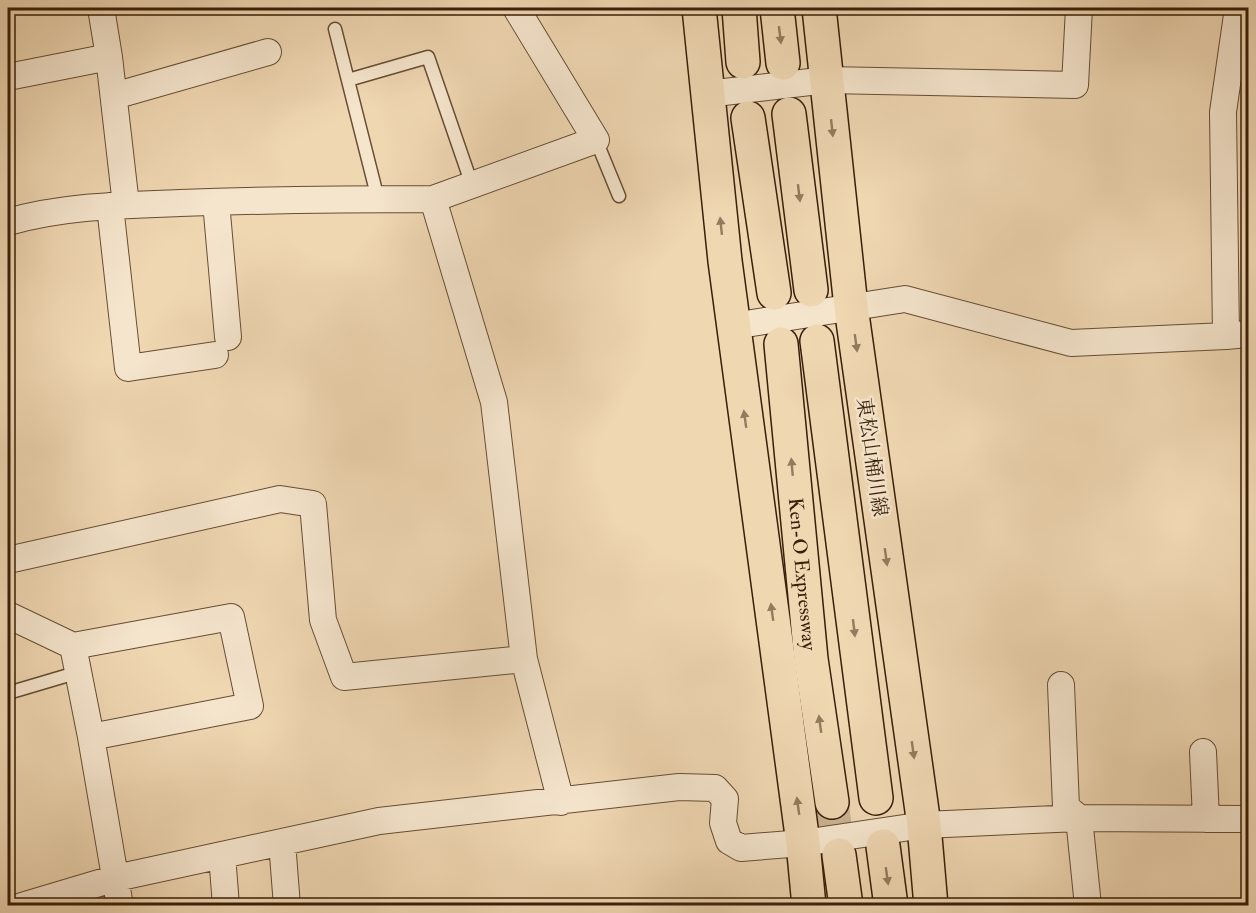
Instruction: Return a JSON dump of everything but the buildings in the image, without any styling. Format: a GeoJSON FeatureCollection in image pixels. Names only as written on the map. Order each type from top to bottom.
{"type":"FeatureCollection","features":[{"type":"Feature","properties":{"kind":"main road"},"geometry":{"type":"LineString","coordinates":[[699,8],[733,326],[803,843],[809,906]]}},
{"type":"Feature","properties":{"kind":"main road"},"geometry":{"type":"LineString","coordinates":[[739,8],[743,62]]}},
{"type":"Feature","properties":{"kind":"main road"},"geometry":{"type":"LineString","coordinates":[[777,8],[783,63]]}},
{"type":"Feature","properties":{"kind":"main road","name":"東松山桶川線"},"geometry":{"type":"LineString","coordinates":[[819,8],[851,307],[924,825],[931,906]]}},
{"type":"Feature","properties":{"kind":"main road"},"geometry":{"type":"LineString","coordinates":[[789,114],[811,290]]}},
{"type":"Feature","properties":{"kind":"main road"},"geometry":{"type":"LineString","coordinates":[[748,118],[774,293]]}},
{"type":"Feature","properties":{"kind":"main road","name":"Ken-O Expressway"},"geometry":{"type":"LineString","coordinates":[[817,341],[876,798]]}},
{"type":"Feature","properties":{"kind":"main road","name":"Ken-O Expressway"},"geometry":{"type":"LineString","coordinates":[[781,344],[811,659],[832,802]]}},
{"type":"Feature","properties":{"kind":"main road"},"geometry":{"type":"LineString","coordinates":[[883,846],[891,906]]}},
{"type":"Feature","properties":{"kind":"main road"},"geometry":{"type":"LineString","coordinates":[[839,855],[846,906]]}},
{"type":"Feature","properties":{"kind":"street"},"geometry":{"type":"LineString","coordinates":[[101,8],[114,96],[128,368],[221,346],[216,201]]}},
{"type":"Feature","properties":{"kind":"street"},"geometry":{"type":"LineString","coordinates":[[8,222],[28,216],[118,205],[216,201],[433,199],[596,140],[516,8]]}},
{"type":"Feature","properties":{"kind":"street"},"geometry":{"type":"LineString","coordinates":[[707,94],[827,80],[1075,84],[1079,8]]}},
{"type":"Feature","properties":{"kind":"street"},"geometry":{"type":"LineString","coordinates":[[733,326],[905,299],[1071,342],[1237,335],[1223,112],[1238,8]]}},
{"type":"Feature","properties":{"kind":"street"},"geometry":{"type":"LineString","coordinates":[[114,96],[268,52]]}},
{"type":"Feature","properties":{"kind":"street"},"geometry":{"type":"LineString","coordinates":[[8,77],[109,57]]}},
{"type":"Feature","properties":{"kind":"street"},"geometry":{"type":"LineString","coordinates":[[433,199],[494,402],[524,659],[561,802]]}},
{"type":"Feature","properties":{"kind":"street"},"geometry":{"type":"LineString","coordinates":[[8,560],[280,499],[313,504],[323,620],[344,677],[524,659]]}},
{"type":"Feature","properties":{"kind":"street"},"geometry":{"type":"LineString","coordinates":[[8,615],[73,646],[231,617],[250,706],[91,738]]}},
{"type":"Feature","properties":{"kind":"street"},"geometry":{"type":"LineString","coordinates":[[73,646],[120,906]]}},
{"type":"Feature","properties":{"kind":"street"},"geometry":{"type":"LineString","coordinates":[[1061,685],[1066,807],[1079,818],[1088,906]]}},
{"type":"Feature","properties":{"kind":"street"},"geometry":{"type":"LineString","coordinates":[[1203,752],[1206,819]]}},
{"type":"Feature","properties":{"kind":"street"},"geometry":{"type":"LineString","coordinates":[[22,906],[54,901],[116,878],[379,821],[679,787],[715,788],[725,799],[723,823],[729,841],[741,848],[803,843],[924,825],[1079,818],[1248,819]]}},
{"type":"Feature","properties":{"kind":"street"},"geometry":{"type":"LineString","coordinates":[[282,842],[287,906]]}},
{"type":"Feature","properties":{"kind":"street"},"geometry":{"type":"LineString","coordinates":[[222,855],[226,906]]}},
{"type":"Feature","properties":{"kind":"lane"},"geometry":{"type":"LineString","coordinates":[[335,29],[378,199]]}},
{"type":"Feature","properties":{"kind":"lane"},"geometry":{"type":"LineString","coordinates":[[348,80],[428,57],[472,185]]}},
{"type":"Feature","properties":{"kind":"lane"},"geometry":{"type":"LineString","coordinates":[[596,140],[619,196]]}},
{"type":"Feature","properties":{"kind":"lane"},"geometry":{"type":"LineString","coordinates":[[8,693],[79,672]]}},
{"type":"Feature","properties":{"kind":"tunnel"},"geometry":{"type":"LineString","coordinates":[[832,802],[839,855]]}}]}
